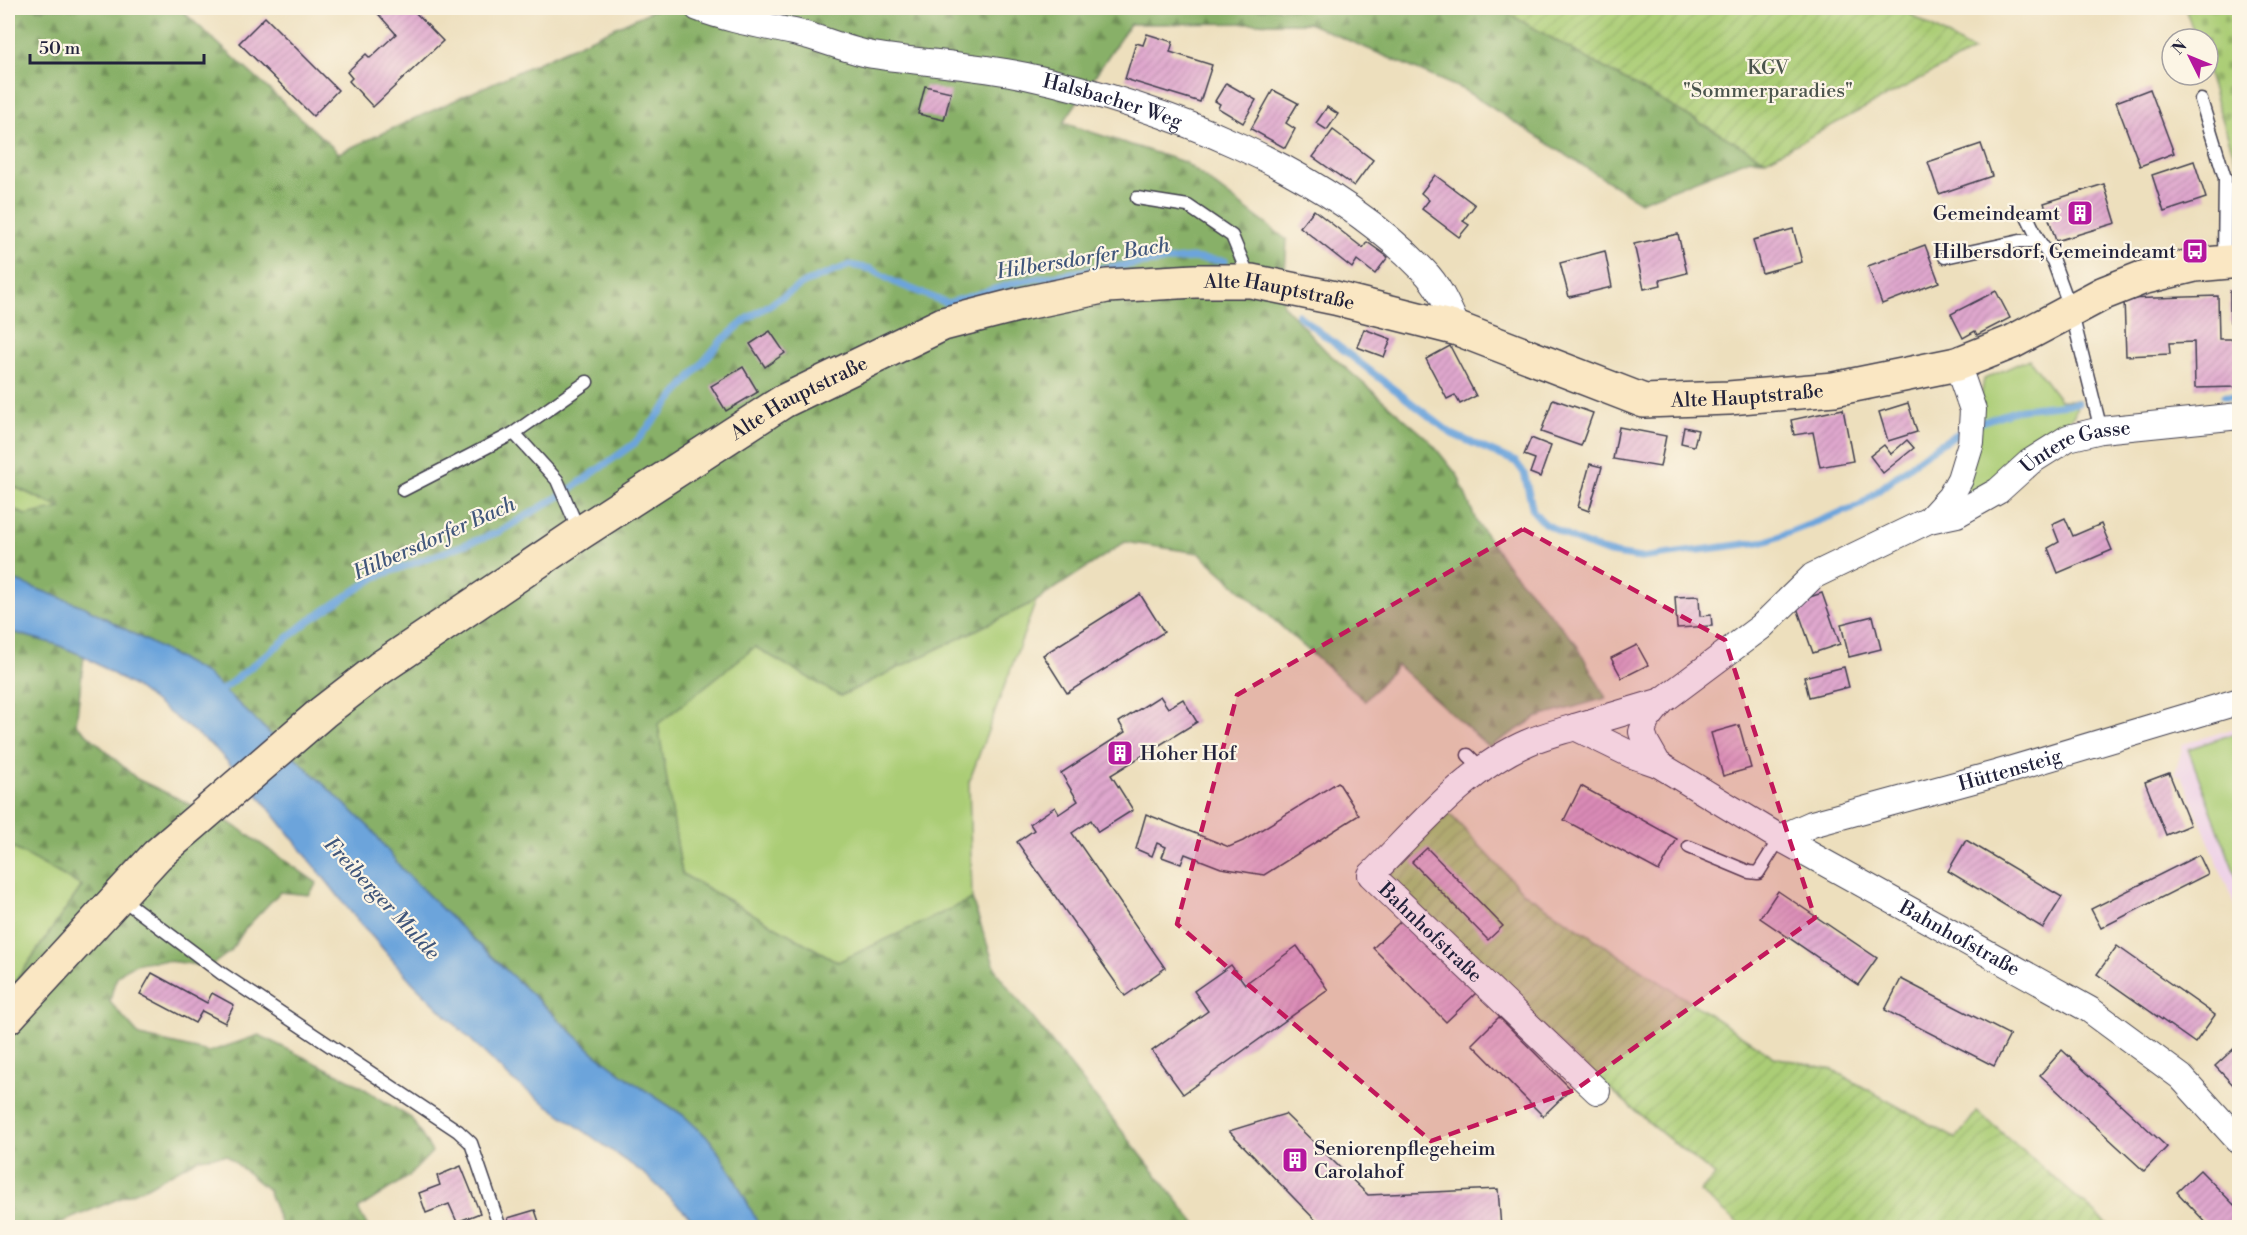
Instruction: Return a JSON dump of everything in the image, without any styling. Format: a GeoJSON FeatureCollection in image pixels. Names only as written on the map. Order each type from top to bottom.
{"type":"FeatureCollection","features":[{"type":"Feature","properties":{"kind":"main road","name":"Alte Hauptstraße"},"geometry":{"type":"LineString","coordinates":[[8,1017],[157,855],[322,712],[380,669],[580,533],[784,401],[943,324],[1021,304],[1107,286],[1195,281],[1251,281],[1335,298],[1415,322],[1458,329],[1644,401],[1729,398],[1834,388],[1958,364],[2012,342],[2104,292],[2142,278],[2194,265],[2232,262]]}},
{"type":"Feature","properties":{"kind":"street","name":"Halsbacher Weg"},"geometry":{"type":"LineString","coordinates":[[698,8],[717,15],[798,33],[870,54],[1023,75],[1120,99],[1215,135],[1285,170],[1362,216],[1425,272],[1443,299],[1458,329]]}},
{"type":"Feature","properties":{"kind":"street","name":"Bahnhofstraße"},"geometry":{"type":"LineString","coordinates":[[1658,764],[1642,732],[1646,721],[1662,701],[1761,627],[1813,576],[1929,520],[1950,497],[1960,479],[1971,443],[1973,410],[1958,364]]}},
{"type":"Feature","properties":{"kind":"street","name":"Untere Gasse"},"geometry":{"type":"LineString","coordinates":[[1929,520],[1957,514],[1998,491],[2030,462],[2068,438],[2101,430],[2240,416]]}},
{"type":"Feature","properties":{"kind":"street","name":"Bahnhofstraße"},"geometry":{"type":"LineString","coordinates":[[1597,1091],[1371,875],[1441,805],[1475,763],[1526,743],[1662,701]]}},
{"type":"Feature","properties":{"kind":"street","name":"Hüttensteig"},"geometry":{"type":"LineString","coordinates":[[1780,838],[1812,824],[2000,773],[2240,701]]}},
{"type":"Feature","properties":{"kind":"street","name":"Bahnhofstraße"},"geometry":{"type":"LineString","coordinates":[[1575,727],[1658,764],[1780,838],[2090,1010],[2181,1077],[2240,1142]]}},
{"type":"Feature","properties":{"kind":"lane"},"geometry":{"type":"LineString","coordinates":[[2201,99],[2225,178],[2232,262]]}},
{"type":"Feature","properties":{"kind":"lane"},"geometry":{"type":"LineString","coordinates":[[1137,198],[1188,206],[1232,236],[1251,281]]}},
{"type":"Feature","properties":{"kind":"lane"},"geometry":{"type":"LineString","coordinates":[[2027,216],[2039,241],[2053,261],[2071,310],[2101,430]]}},
{"type":"Feature","properties":{"kind":"lane"},"geometry":{"type":"LineString","coordinates":[[1945,257],[2020,241],[2039,241]]}},
{"type":"Feature","properties":{"kind":"lane"},"geometry":{"type":"LineString","coordinates":[[403,490],[514,433],[587,382]]}},
{"type":"Feature","properties":{"kind":"lane"},"geometry":{"type":"LineString","coordinates":[[514,433],[557,480],[580,533]]}},
{"type":"Feature","properties":{"kind":"lane"},"geometry":{"type":"LineString","coordinates":[[1689,847],[1749,872],[1758,873],[1780,838]]}},
{"type":"Feature","properties":{"kind":"lane"},"geometry":{"type":"LineString","coordinates":[[117,896],[221,973],[458,1131],[471,1143],[500,1227]]}},
{"type":"Feature","properties":{"kind":"highlighted area"},"geometry":{"type":"Polygon","coordinates":[[[1523,529],[1725,640],[1815,918],[1575,1090],[1431,1141],[1177,924],[1237,695],[1523,529]]]}},
{"type":"Feature","properties":{"kind":"shaded area"},"geometry":{"type":"Polygon","coordinates":[[[2239,727],[2239,916],[2182,776],[2175,774],[2183,744],[2239,727]]]}},
{"type":"Feature","properties":{"kind":"green space"},"geometry":{"type":"Polygon","coordinates":[[[8,8],[179,8],[339,153],[658,8],[1499,8],[1766,160],[1750,159],[1640,202],[1464,90],[1308,23],[1130,24],[1063,123],[1184,162],[1287,240],[1283,305],[1326,351],[1429,440],[1458,476],[1477,523],[1512,571],[1575,642],[1606,698],[1536,718],[1489,747],[1397,665],[1365,701],[1199,553],[1125,542],[1036,601],[840,696],[755,647],[658,724],[682,874],[838,962],[972,899],[997,973],[1198,1227],[760,1227],[731,1172],[711,1141],[683,1115],[594,1053],[401,868],[372,830],[207,674],[85,607],[8,578],[8,506],[25,515],[61,508],[8,484],[8,8]]]}},
{"type":"Feature","properties":{"kind":"green space","name":"KGV \"Sommerparadies\""},"geometry":{"type":"Polygon","coordinates":[[[1499,8],[1900,8],[1973,51],[1766,160],[1499,8]]]}},
{"type":"Feature","properties":{"kind":"green space"},"geometry":{"type":"Polygon","coordinates":[[[2185,8],[2239,8],[2239,171],[2212,87],[2220,87],[2220,27],[2192,27],[2185,8]]]}},
{"type":"Feature","properties":{"kind":"green space"},"geometry":{"type":"Polygon","coordinates":[[[2029,359],[2060,400],[2079,400],[2074,415],[1990,490],[1965,496],[1984,379],[2029,359]]]}},
{"type":"Feature","properties":{"kind":"green space"},"geometry":{"type":"Polygon","coordinates":[[[8,484],[62,509],[25,515],[8,506],[8,484]]]}},
{"type":"Feature","properties":{"kind":"green space"},"geometry":{"type":"Polygon","coordinates":[[[1036,601],[969,782],[972,899],[838,962],[682,874],[657,724],[755,646],[841,696],[1036,601]]]}},
{"type":"Feature","properties":{"kind":"green space"},"geometry":{"type":"Polygon","coordinates":[[[8,631],[55,644],[84,656],[76,724],[137,779],[232,824],[317,883],[309,895],[280,892],[245,929],[231,951],[209,967],[149,961],[127,968],[115,981],[110,1002],[140,1036],[209,1052],[259,1035],[352,1081],[411,1118],[432,1152],[409,1176],[358,1209],[368,1227],[282,1227],[268,1190],[226,1155],[199,1158],[147,1187],[50,1227],[8,1227],[8,992],[82,886],[8,845],[8,631]]]}},
{"type":"Feature","properties":{"kind":"green space"},"geometry":{"type":"Polygon","coordinates":[[[2240,732],[2239,884],[2188,749],[2240,732]]]}},
{"type":"Feature","properties":{"kind":"green space"},"geometry":{"type":"Polygon","coordinates":[[[1445,809],[1523,892],[1774,1057],[1831,1069],[1956,1139],[1977,1111],[2111,1227],[1743,1227],[1700,1192],[1715,1175],[1585,1067],[1382,870],[1445,809]]]}},
{"type":"Feature","properties":{"kind":"green space"},"geometry":{"type":"Polygon","coordinates":[[[8,845],[82,886],[8,992],[8,845]]]}},
{"type":"Feature","properties":{"kind":"water","name":"Freiberger Mulde"},"geometry":{"type":"Polygon","coordinates":[[[8,578],[85,607],[207,674],[372,830],[401,868],[594,1053],[683,1115],[711,1141],[731,1172],[760,1227],[701,1227],[646,1175],[512,1080],[412,982],[355,917],[259,796],[215,748],[138,689],[84,656],[55,644],[8,631],[8,578]]]}},
{"type":"Feature","properties":{"kind":"building"},"geometry":{"type":"Polygon","coordinates":[[[373,8],[411,8],[443,41],[373,107],[349,81],[352,78],[347,72],[366,54],[370,58],[396,34],[373,8]]]}},
{"type":"Feature","properties":{"kind":"building"},"geometry":{"type":"Polygon","coordinates":[[[265,17],[338,90],[313,116],[239,43],[265,17]]]}},
{"type":"Feature","properties":{"kind":"building"},"geometry":{"type":"Polygon","coordinates":[[[1147,34],[1173,42],[1170,52],[1212,65],[1200,102],[1125,79],[1136,43],[1143,45],[1147,34]]]}},
{"type":"Feature","properties":{"kind":"building"},"geometry":{"type":"Polygon","coordinates":[[[1226,83],[1256,100],[1243,123],[1218,108],[1220,104],[1215,101],[1226,83]]]}},
{"type":"Feature","properties":{"kind":"building"},"geometry":{"type":"Polygon","coordinates":[[[925,86],[951,92],[944,120],[918,114],[925,86]]]}},
{"type":"Feature","properties":{"kind":"building"},"geometry":{"type":"Polygon","coordinates":[[[2150,89],[2174,153],[2140,166],[2116,102],[2150,89]]]}},
{"type":"Feature","properties":{"kind":"building"},"geometry":{"type":"Polygon","coordinates":[[[1273,90],[1298,103],[1286,123],[1295,129],[1285,148],[1251,129],[1273,90]]]}},
{"type":"Feature","properties":{"kind":"building"},"geometry":{"type":"Polygon","coordinates":[[[1327,107],[1338,114],[1327,130],[1316,123],[1327,107]]]}},
{"type":"Feature","properties":{"kind":"building"},"geometry":{"type":"Polygon","coordinates":[[[1333,130],[1373,160],[1354,186],[1313,157],[1333,130]]]}},
{"type":"Feature","properties":{"kind":"building"},"geometry":{"type":"Polygon","coordinates":[[[1981,144],[1992,176],[1939,194],[1928,162],[1981,144]]]}},
{"type":"Feature","properties":{"kind":"building"},"geometry":{"type":"Polygon","coordinates":[[[2194,161],[2206,198],[2164,212],[2152,175],[2194,161]]]}},
{"type":"Feature","properties":{"kind":"building"},"geometry":{"type":"Polygon","coordinates":[[[1435,175],[1475,205],[1463,221],[1469,225],[1459,237],[1422,209],[1429,200],[1421,193],[1435,175]]]}},
{"type":"Feature","properties":{"kind":"building","name":"Gemeindeamt"},"geometry":{"type":"Polygon","coordinates":[[[2104,184],[2116,223],[2056,241],[2044,203],[2104,184]]]}},
{"type":"Feature","properties":{"kind":"building"},"geometry":{"type":"Polygon","coordinates":[[[1314,210],[1363,248],[1367,242],[1388,257],[1375,274],[1357,260],[1352,268],[1300,227],[1314,210]]]}},
{"type":"Feature","properties":{"kind":"building"},"geometry":{"type":"Polygon","coordinates":[[[1793,229],[1802,262],[1762,273],[1753,240],[1793,229]]]}},
{"type":"Feature","properties":{"kind":"building"},"geometry":{"type":"Polygon","coordinates":[[[1678,234],[1687,273],[1660,280],[1661,285],[1644,289],[1634,244],[1678,234]]]}},
{"type":"Feature","properties":{"kind":"building"},"geometry":{"type":"Polygon","coordinates":[[[1925,245],[1939,282],[1882,304],[1868,266],[1925,245]]]}},
{"type":"Feature","properties":{"kind":"building"},"geometry":{"type":"Polygon","coordinates":[[[1605,251],[1612,287],[1569,297],[1560,263],[1605,251]]]}},
{"type":"Feature","properties":{"kind":"building"},"geometry":{"type":"Polygon","coordinates":[[[1996,291],[2010,318],[1977,335],[1975,331],[1963,338],[1951,314],[1996,291]]]}},
{"type":"Feature","properties":{"kind":"building"},"geometry":{"type":"Polygon","coordinates":[[[2230,291],[2240,292],[2240,322],[2230,322],[2230,291]]]}},
{"type":"Feature","properties":{"kind":"building"},"geometry":{"type":"Polygon","coordinates":[[[2218,296],[2219,339],[2237,339],[2238,387],[2195,388],[2194,342],[2169,343],[2170,354],[2126,356],[2124,299],[2218,296]]]}},
{"type":"Feature","properties":{"kind":"building"},"geometry":{"type":"Polygon","coordinates":[[[1364,329],[1391,339],[1384,357],[1357,347],[1364,329]]]}},
{"type":"Feature","properties":{"kind":"building"},"geometry":{"type":"Polygon","coordinates":[[[770,331],[785,353],[765,367],[750,344],[770,331]]]}},
{"type":"Feature","properties":{"kind":"building"},"geometry":{"type":"Polygon","coordinates":[[[1450,346],[1476,396],[1460,404],[1455,395],[1447,399],[1426,359],[1450,346]]]}},
{"type":"Feature","properties":{"kind":"building"},"geometry":{"type":"Polygon","coordinates":[[[743,367],[758,392],[726,411],[711,386],[743,367]]]}},
{"type":"Feature","properties":{"kind":"building"},"geometry":{"type":"Polygon","coordinates":[[[1553,399],[1593,413],[1581,446],[1541,432],[1553,399]]]}},
{"type":"Feature","properties":{"kind":"building"},"geometry":{"type":"Polygon","coordinates":[[[1908,403],[1917,432],[1888,441],[1879,412],[1908,403]]]}},
{"type":"Feature","properties":{"kind":"building"},"geometry":{"type":"Polygon","coordinates":[[[1843,409],[1853,461],[1820,467],[1813,432],[1794,435],[1791,420],[1843,409]]]}},
{"type":"Feature","properties":{"kind":"building"},"geometry":{"type":"Polygon","coordinates":[[[1619,427],[1666,436],[1660,467],[1613,459],[1619,427]]]}},
{"type":"Feature","properties":{"kind":"building"},"geometry":{"type":"Polygon","coordinates":[[[1684,427],[1698,430],[1694,446],[1681,443],[1684,427]]]}},
{"type":"Feature","properties":{"kind":"building"},"geometry":{"type":"Polygon","coordinates":[[[1531,438],[1551,446],[1540,477],[1530,473],[1535,459],[1524,455],[1531,438]]]}},
{"type":"Feature","properties":{"kind":"building"},"geometry":{"type":"Polygon","coordinates":[[[1907,440],[1914,448],[1883,473],[1870,456],[1884,445],[1891,454],[1907,440]]]}},
{"type":"Feature","properties":{"kind":"building"},"geometry":{"type":"Polygon","coordinates":[[[1590,464],[1602,467],[1589,511],[1578,507],[1590,464]]]}},
{"type":"Feature","properties":{"kind":"building"},"geometry":{"type":"Polygon","coordinates":[[[2065,518],[2073,536],[2101,524],[2112,550],[2058,573],[2048,548],[2059,542],[2052,524],[2065,518]]]}},
{"type":"Feature","properties":{"kind":"building"},"geometry":{"type":"Polygon","coordinates":[[[1822,593],[1840,644],[1813,653],[1795,602],[1822,593]]]}},
{"type":"Feature","properties":{"kind":"building"},"geometry":{"type":"Polygon","coordinates":[[[1140,594],[1164,632],[1067,693],[1043,655],[1140,594]]]}},
{"type":"Feature","properties":{"kind":"building"},"geometry":{"type":"Polygon","coordinates":[[[1699,596],[1700,616],[1711,615],[1712,626],[1677,628],[1675,597],[1699,596]]]}},
{"type":"Feature","properties":{"kind":"building"},"geometry":{"type":"Polygon","coordinates":[[[1873,616],[1881,649],[1849,657],[1841,624],[1873,616]]]}},
{"type":"Feature","properties":{"kind":"building"},"geometry":{"type":"Polygon","coordinates":[[[1637,645],[1648,665],[1622,678],[1611,658],[1637,645]]]}},
{"type":"Feature","properties":{"kind":"building"},"geometry":{"type":"Polygon","coordinates":[[[1844,667],[1849,687],[1809,697],[1804,677],[1844,667]]]}},
{"type":"Feature","properties":{"kind":"building"},"geometry":{"type":"Polygon","coordinates":[[[1160,696],[1168,708],[1183,699],[1197,722],[1111,775],[1133,810],[1098,832],[1091,820],[1072,833],[1165,968],[1125,996],[1017,842],[1034,830],[1030,824],[1055,807],[1059,814],[1078,801],[1061,773],[1125,732],[1119,722],[1160,696]]]}},
{"type":"Feature","properties":{"kind":"building"},"geometry":{"type":"Polygon","coordinates":[[[1739,725],[1751,768],[1723,776],[1711,733],[1739,725]]]}},
{"type":"Feature","properties":{"kind":"building"},"geometry":{"type":"Polygon","coordinates":[[[2169,773],[2190,825],[2166,835],[2145,782],[2169,773]]]}},
{"type":"Feature","properties":{"kind":"building"},"geometry":{"type":"Polygon","coordinates":[[[1338,782],[1359,815],[1264,875],[1221,868],[1185,854],[1181,864],[1162,857],[1166,847],[1157,843],[1152,856],[1136,849],[1146,814],[1229,847],[1243,841],[1338,782]]]}},
{"type":"Feature","properties":{"kind":"building"},"geometry":{"type":"Polygon","coordinates":[[[1581,786],[1677,839],[1659,871],[1564,820],[1581,786]]]}},
{"type":"Feature","properties":{"kind":"building"},"geometry":{"type":"Polygon","coordinates":[[[1966,840],[2062,897],[2043,928],[1948,871],[1966,840]]]}},
{"type":"Feature","properties":{"kind":"building"},"geometry":{"type":"Polygon","coordinates":[[[1427,848],[1503,926],[1488,940],[1412,862],[1427,848]]]}},
{"type":"Feature","properties":{"kind":"building"},"geometry":{"type":"Polygon","coordinates":[[[2199,855],[2208,874],[2101,928],[2091,909],[2199,855]]]}},
{"type":"Feature","properties":{"kind":"building"},"geometry":{"type":"Polygon","coordinates":[[[1778,891],[1877,958],[1858,985],[1760,918],[1778,891]]]}},
{"type":"Feature","properties":{"kind":"building"},"geometry":{"type":"Polygon","coordinates":[[[1403,919],[1476,993],[1446,1022],[1373,948],[1403,919]]]}},
{"type":"Feature","properties":{"kind":"building"},"geometry":{"type":"Polygon","coordinates":[[[1297,946],[1328,990],[1183,1094],[1152,1051],[1208,1011],[1194,991],[1231,965],[1245,984],[1297,946]]]}},
{"type":"Feature","properties":{"kind":"building"},"geometry":{"type":"Polygon","coordinates":[[[2117,946],[2215,1015],[2195,1043],[2097,974],[2117,946]]]}},
{"type":"Feature","properties":{"kind":"building"},"geometry":{"type":"Polygon","coordinates":[[[152,973],[207,1003],[212,993],[234,1005],[225,1023],[202,1011],[195,1023],[140,994],[152,973]]]}},
{"type":"Feature","properties":{"kind":"building"},"geometry":{"type":"Polygon","coordinates":[[[1901,979],[2010,1035],[1994,1066],[1885,1010],[1901,979]]]}},
{"type":"Feature","properties":{"kind":"building"},"geometry":{"type":"Polygon","coordinates":[[[1499,1017],[1571,1089],[1543,1116],[1472,1044],[1499,1017]]]}},
{"type":"Feature","properties":{"kind":"building"},"geometry":{"type":"Polygon","coordinates":[[[2240,1043],[2240,1092],[2215,1066],[2240,1043]]]}},
{"type":"Feature","properties":{"kind":"building"},"geometry":{"type":"Polygon","coordinates":[[[2062,1050],[2167,1147],[2144,1171],[2040,1075],[2062,1050]]]}},
{"type":"Feature","properties":{"kind":"building","name":"Seniorenpflegeheim Carolahof"},"geometry":{"type":"Polygon","coordinates":[[[1285,1114],[1368,1195],[1498,1189],[1501,1228],[1323,1228],[1229,1131],[1285,1114]]]}},
{"type":"Feature","properties":{"kind":"building"},"geometry":{"type":"Polygon","coordinates":[[[461,1166],[480,1213],[457,1222],[449,1204],[426,1213],[419,1193],[440,1185],[437,1176],[461,1166]]]}},
{"type":"Feature","properties":{"kind":"building"},"geometry":{"type":"Polygon","coordinates":[[[2200,1170],[2240,1211],[2240,1228],[2211,1228],[2177,1192],[2200,1170]]]}},
{"type":"Feature","properties":{"kind":"building"},"geometry":{"type":"Polygon","coordinates":[[[535,1210],[541,1228],[510,1228],[508,1218],[535,1210]]]}},
{"type":"Feature","properties":{"kind":"waterway","name":"Hilbersdorfer Bach"},"geometry":{"type":"LineString","coordinates":[[217,694],[310,620],[376,577],[499,532],[568,491],[635,443],[720,342],[747,319],[804,283],[850,265],[871,269],[894,282],[947,303],[1018,282],[1100,268],[1191,258],[1225,261]]}},
{"type":"Feature","properties":{"kind":"waterway","name":"Hilbersdorfer Bach"},"geometry":{"type":"LineString","coordinates":[[1298,315],[1452,434],[1516,462],[1524,473],[1533,511],[1544,523],[1577,541],[1609,553],[1641,558],[1767,541],[1860,505],[1926,453],[1965,429]]}},
{"type":"Feature","properties":{"kind":"waterway","name":"Hilbersdorfer Bach"},"geometry":{"type":"LineString","coordinates":[[2224,396],[2240,397]]}},
{"type":"Feature","properties":{"kind":"waterway","name":"Hilbersdorfer Bach"},"geometry":{"type":"LineString","coordinates":[[1978,423],[2021,409],[2078,403]]}},
{"type":"Feature","properties":{"kind":"place","name":"Gemeindeamt"},"geometry":{"type":"Point","coordinates":[2080,213]}},
{"type":"Feature","properties":{"kind":"place","name":"Hilbersdorf, Gemeindeamt"},"geometry":{"type":"Point","coordinates":[2195,251]}},
{"type":"Feature","properties":{"kind":"place","name":"Hoher Hof"},"geometry":{"type":"Point","coordinates":[1120,753]}},
{"type":"Feature","properties":{"kind":"place","name":"Seniorenpflegeheim Carolahof"},"geometry":{"type":"Point","coordinates":[1295,1160]}}]}
